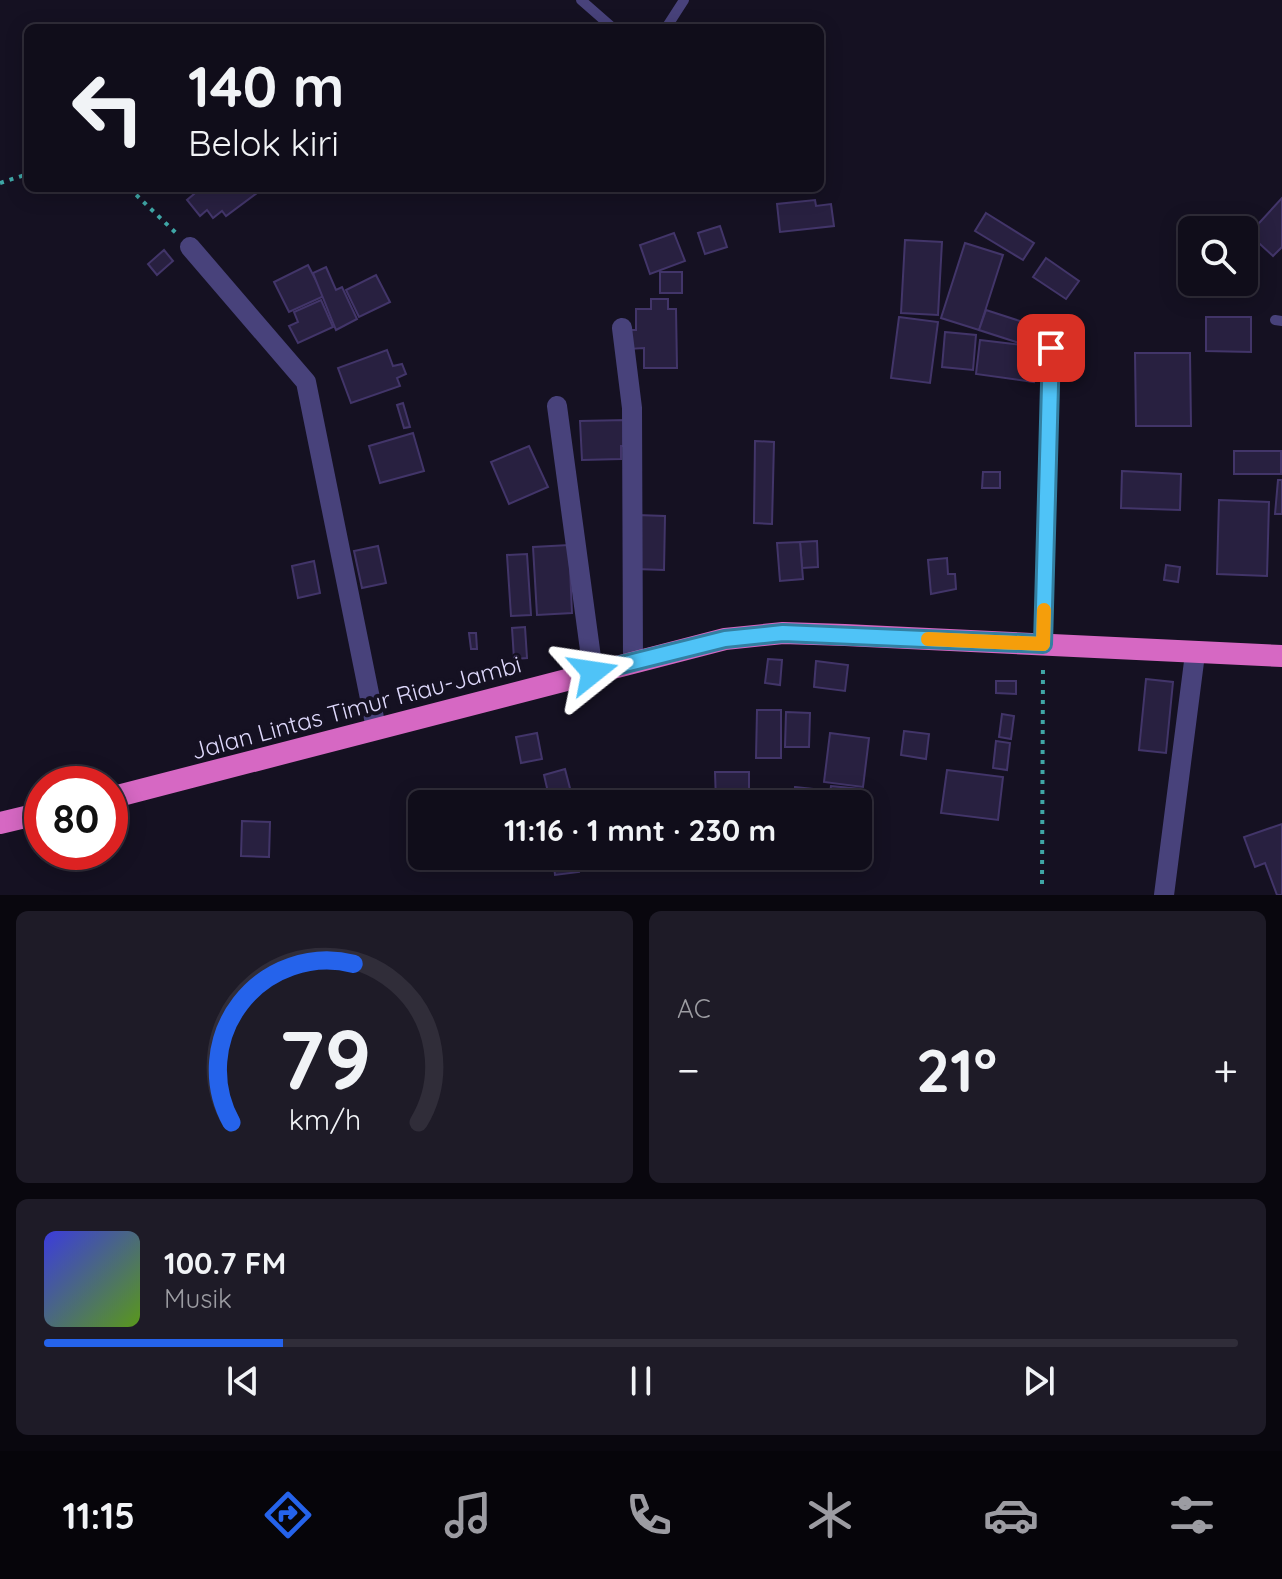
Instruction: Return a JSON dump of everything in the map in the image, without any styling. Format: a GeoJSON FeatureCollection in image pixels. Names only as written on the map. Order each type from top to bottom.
{"type":"FeatureCollection","features":[{"type":"Feature","properties":{"kind":"highway","name":"Jalan Lintas Timur Riau-Jambi"},"geometry":{"type":"LineString","coordinates":[[128,793],[725,639],[783,633],[1282,656]]}},
{"type":"Feature","properties":{"kind":"highway"},"geometry":{"type":"LineString","coordinates":[[0,823],[24,817]]}},
{"type":"Feature","properties":{"kind":"street"},"geometry":{"type":"LineString","coordinates":[[190,247],[306,382],[376,728]]}},
{"type":"Feature","properties":{"kind":"street"},"geometry":{"type":"LineString","coordinates":[[622,328],[632,408],[633,662]]}},
{"type":"Feature","properties":{"kind":"street"},"geometry":{"type":"LineString","coordinates":[[557,406],[593,672]]}},
{"type":"Feature","properties":{"kind":"street"},"geometry":{"type":"LineString","coordinates":[[1164,895],[1195,654]]}},
{"type":"Feature","properties":{"kind":"lane"},"geometry":{"type":"LineString","coordinates":[[581,0],[608,24]]}},
{"type":"Feature","properties":{"kind":"lane"},"geometry":{"type":"LineString","coordinates":[[669,24],[684,0]]}},
{"type":"Feature","properties":{"kind":"lane"},"geometry":{"type":"LineString","coordinates":[[1043,644],[1051,348]]}},
{"type":"Feature","properties":{"kind":"path"},"geometry":{"type":"LineString","coordinates":[[0,183],[24,175]]}},
{"type":"Feature","properties":{"kind":"path"},"geometry":{"type":"LineString","coordinates":[[133,192],[190,247]]}},
{"type":"Feature","properties":{"kind":"path"},"geometry":{"type":"LineString","coordinates":[[1042,884],[1043,644]]}},
{"type":"Feature","properties":{"kind":"building"},"geometry":{"type":"Polygon","coordinates":[[[193,192],[257,193],[226,216],[222,211],[213,218],[207,210],[200,216],[187,200],[193,192]]]}},
{"type":"Feature","properties":{"kind":"building"},"geometry":{"type":"Polygon","coordinates":[[[1282,198],[1282,247],[1273,256],[1258,242],[1258,224],[1282,198]]]}},
{"type":"Feature","properties":{"kind":"building"},"geometry":{"type":"Polygon","coordinates":[[[815,200],[816,206],[831,204],[834,226],[780,232],[777,204],[815,200]]]}},
{"type":"Feature","properties":{"kind":"building"},"geometry":{"type":"Polygon","coordinates":[[[986,213],[1034,243],[1023,260],[975,231],[986,213]]]}},
{"type":"Feature","properties":{"kind":"building"},"geometry":{"type":"Polygon","coordinates":[[[720,226],[727,247],[705,254],[698,233],[720,226]]]}},
{"type":"Feature","properties":{"kind":"building"},"geometry":{"type":"Polygon","coordinates":[[[674,233],[685,261],[650,274],[640,245],[674,233]]]}},
{"type":"Feature","properties":{"kind":"building"},"geometry":{"type":"Polygon","coordinates":[[[905,240],[942,242],[938,315],[901,313],[905,240]]]}},
{"type":"Feature","properties":{"kind":"building"},"geometry":{"type":"Polygon","coordinates":[[[965,243],[1003,255],[979,330],[941,318],[965,243]]]}},
{"type":"Feature","properties":{"kind":"building"},"geometry":{"type":"Polygon","coordinates":[[[164,250],[173,261],[157,275],[148,264],[164,250]]]}},
{"type":"Feature","properties":{"kind":"building"},"geometry":{"type":"Polygon","coordinates":[[[1046,258],[1079,281],[1066,299],[1033,277],[1046,258]]]}},
{"type":"Feature","properties":{"kind":"building"},"geometry":{"type":"Polygon","coordinates":[[[308,265],[324,296],[289,312],[274,282],[308,265]]]}},
{"type":"Feature","properties":{"kind":"building"},"geometry":{"type":"Polygon","coordinates":[[[326,267],[336,290],[342,287],[357,319],[336,330],[313,273],[326,267]]]}},
{"type":"Feature","properties":{"kind":"building"},"geometry":{"type":"Polygon","coordinates":[[[660,272],[682,272],[682,293],[660,293],[660,272]]]}},
{"type":"Feature","properties":{"kind":"building"},"geometry":{"type":"Polygon","coordinates":[[[376,275],[390,302],[359,317],[346,290],[376,275]]]}},
{"type":"Feature","properties":{"kind":"building"},"geometry":{"type":"Polygon","coordinates":[[[651,299],[668,299],[668,309],[676,309],[677,368],[644,368],[644,348],[628,349],[628,330],[636,330],[636,309],[651,309],[651,299]]]}},
{"type":"Feature","properties":{"kind":"building"},"geometry":{"type":"Polygon","coordinates":[[[321,300],[333,327],[298,343],[289,326],[298,322],[294,312],[321,300]]]}},
{"type":"Feature","properties":{"kind":"building"},"geometry":{"type":"Polygon","coordinates":[[[986,310],[1026,323],[1019,343],[979,330],[986,310]]]}},
{"type":"Feature","properties":{"kind":"building"},"geometry":{"type":"Polygon","coordinates":[[[899,317],[938,322],[930,383],[891,378],[899,317]]]}},
{"type":"Feature","properties":{"kind":"building"},"geometry":{"type":"Polygon","coordinates":[[[1206,317],[1251,317],[1251,352],[1206,351],[1206,317]]]}},
{"type":"Feature","properties":{"kind":"building"},"geometry":{"type":"Polygon","coordinates":[[[945,332],[976,335],[973,370],[942,367],[945,332]]]}},
{"type":"Feature","properties":{"kind":"building"},"geometry":{"type":"Polygon","coordinates":[[[980,340],[1039,347],[1034,382],[976,374],[980,340]]]}},
{"type":"Feature","properties":{"kind":"building"},"geometry":{"type":"Polygon","coordinates":[[[387,350],[393,366],[402,364],[406,374],[397,378],[400,386],[351,403],[338,368],[387,350]]]}},
{"type":"Feature","properties":{"kind":"building"},"geometry":{"type":"Polygon","coordinates":[[[1135,353],[1190,353],[1191,426],[1136,426],[1135,353]]]}},
{"type":"Feature","properties":{"kind":"building"},"geometry":{"type":"Polygon","coordinates":[[[403,403],[410,427],[404,428],[397,405],[403,403]]]}},
{"type":"Feature","properties":{"kind":"building"},"geometry":{"type":"Polygon","coordinates":[[[626,420],[627,446],[621,446],[621,459],[582,460],[580,421],[626,420]]]}},
{"type":"Feature","properties":{"kind":"building"},"geometry":{"type":"Polygon","coordinates":[[[413,433],[424,471],[380,483],[369,446],[413,433]]]}},
{"type":"Feature","properties":{"kind":"building"},"geometry":{"type":"Polygon","coordinates":[[[755,441],[774,442],[772,524],[754,523],[755,441]]]}},
{"type":"Feature","properties":{"kind":"building"},"geometry":{"type":"Polygon","coordinates":[[[529,446],[548,487],[509,504],[491,462],[529,446]]]}},
{"type":"Feature","properties":{"kind":"building"},"geometry":{"type":"Polygon","coordinates":[[[1234,451],[1281,451],[1281,474],[1234,474],[1234,451]]]}},
{"type":"Feature","properties":{"kind":"building"},"geometry":{"type":"Polygon","coordinates":[[[1122,471],[1181,474],[1180,510],[1121,508],[1122,471]]]}},
{"type":"Feature","properties":{"kind":"building"},"geometry":{"type":"Polygon","coordinates":[[[983,472],[1000,472],[1000,488],[982,488],[983,472]]]}},
{"type":"Feature","properties":{"kind":"building"},"geometry":{"type":"Polygon","coordinates":[[[1278,480],[1282,480],[1282,514],[1275,514],[1278,480]]]}},
{"type":"Feature","properties":{"kind":"building"},"geometry":{"type":"Polygon","coordinates":[[[1219,500],[1269,502],[1267,576],[1217,574],[1219,500]]]}},
{"type":"Feature","properties":{"kind":"building"},"geometry":{"type":"Polygon","coordinates":[[[637,515],[665,516],[664,570],[636,569],[637,515]]]}},
{"type":"Feature","properties":{"kind":"building"},"geometry":{"type":"Polygon","coordinates":[[[817,541],[818,567],[802,568],[800,542],[817,541]]]}},
{"type":"Feature","properties":{"kind":"building"},"geometry":{"type":"Polygon","coordinates":[[[800,542],[803,579],[780,581],[777,543],[800,542]]]}},
{"type":"Feature","properties":{"kind":"building"},"geometry":{"type":"Polygon","coordinates":[[[569,545],[572,613],[537,615],[533,547],[569,545]]]}},
{"type":"Feature","properties":{"kind":"building"},"geometry":{"type":"Polygon","coordinates":[[[378,546],[386,583],[362,588],[354,551],[378,546]]]}},
{"type":"Feature","properties":{"kind":"building"},"geometry":{"type":"Polygon","coordinates":[[[527,554],[531,615],[511,616],[507,555],[527,554]]]}},
{"type":"Feature","properties":{"kind":"building"},"geometry":{"type":"Polygon","coordinates":[[[947,558],[948,574],[955,574],[956,589],[931,594],[928,560],[947,558]]]}},
{"type":"Feature","properties":{"kind":"building"},"geometry":{"type":"Polygon","coordinates":[[[314,561],[320,593],[298,598],[292,566],[314,561]]]}},
{"type":"Feature","properties":{"kind":"building"},"geometry":{"type":"Polygon","coordinates":[[[1166,565],[1180,567],[1178,582],[1164,580],[1166,565]]]}},
{"type":"Feature","properties":{"kind":"building"},"geometry":{"type":"Polygon","coordinates":[[[525,627],[527,658],[514,659],[512,628],[525,627]]]}},
{"type":"Feature","properties":{"kind":"building"},"geometry":{"type":"Polygon","coordinates":[[[469,633],[476,633],[477,649],[471,649],[469,633]]]}},
{"type":"Feature","properties":{"kind":"building"},"geometry":{"type":"Polygon","coordinates":[[[768,659],[782,660],[780,685],[765,683],[768,659]]]}},
{"type":"Feature","properties":{"kind":"building"},"geometry":{"type":"Polygon","coordinates":[[[816,661],[848,665],[845,691],[814,687],[816,661]]]}},
{"type":"Feature","properties":{"kind":"building"},"geometry":{"type":"Polygon","coordinates":[[[1146,679],[1173,682],[1166,753],[1139,750],[1146,679]]]}},
{"type":"Feature","properties":{"kind":"building"},"geometry":{"type":"Polygon","coordinates":[[[996,681],[1016,681],[1016,694],[996,693],[996,681]]]}},
{"type":"Feature","properties":{"kind":"building"},"geometry":{"type":"Polygon","coordinates":[[[757,710],[781,710],[781,758],[756,758],[757,710]]]}},
{"type":"Feature","properties":{"kind":"building"},"geometry":{"type":"Polygon","coordinates":[[[786,712],[810,713],[809,747],[785,747],[786,712]]]}},
{"type":"Feature","properties":{"kind":"building"},"geometry":{"type":"Polygon","coordinates":[[[1002,714],[1014,716],[1011,739],[999,737],[1002,714]]]}},
{"type":"Feature","properties":{"kind":"building"},"geometry":{"type":"Polygon","coordinates":[[[904,731],[929,734],[926,759],[901,755],[904,731]]]}},
{"type":"Feature","properties":{"kind":"building"},"geometry":{"type":"Polygon","coordinates":[[[537,733],[542,759],[521,763],[516,737],[537,733]]]}},
{"type":"Feature","properties":{"kind":"building"},"geometry":{"type":"Polygon","coordinates":[[[830,733],[869,738],[863,787],[824,782],[830,733]]]}},
{"type":"Feature","properties":{"kind":"building"},"geometry":{"type":"Polygon","coordinates":[[[996,741],[1010,743],[1007,770],[993,768],[996,741]]]}},
{"type":"Feature","properties":{"kind":"building"},"geometry":{"type":"Polygon","coordinates":[[[565,769],[570,790],[547,790],[544,775],[565,769]]]}},
{"type":"Feature","properties":{"kind":"building"},"geometry":{"type":"Polygon","coordinates":[[[947,770],[1003,777],[998,820],[941,813],[947,770]]]}},
{"type":"Feature","properties":{"kind":"building"},"geometry":{"type":"Polygon","coordinates":[[[715,772],[749,772],[749,790],[716,790],[715,772]]]}},
{"type":"Feature","properties":{"kind":"building"},"geometry":{"type":"Polygon","coordinates":[[[831,786],[860,789],[860,790],[830,790],[831,786]]]}},
{"type":"Feature","properties":{"kind":"building"},"geometry":{"type":"Polygon","coordinates":[[[795,787],[822,790],[795,790],[795,787]]]}},
{"type":"Feature","properties":{"kind":"building"},"geometry":{"type":"Polygon","coordinates":[[[242,821],[270,822],[269,857],[241,856],[242,821]]]}},
{"type":"Feature","properties":{"kind":"building"},"geometry":{"type":"Polygon","coordinates":[[[1282,824],[1282,895],[1277,895],[1265,863],[1255,867],[1244,837],[1282,824]]]}},
{"type":"Feature","properties":{"kind":"building"},"geometry":{"type":"Polygon","coordinates":[[[554,870],[579,870],[579,872],[555,875],[554,870]]]}},
{"type":"Feature","properties":{"kind":"slow traffic"},"geometry":{"type":"LineString","coordinates":[[928,639],[1043,644],[1044,610]]}},
{"type":"Feature","properties":{"kind":"route"},"geometry":{"type":"LineString","coordinates":[[593,672],[725,639],[783,633],[1043,644],[1051,348]]}}]}
